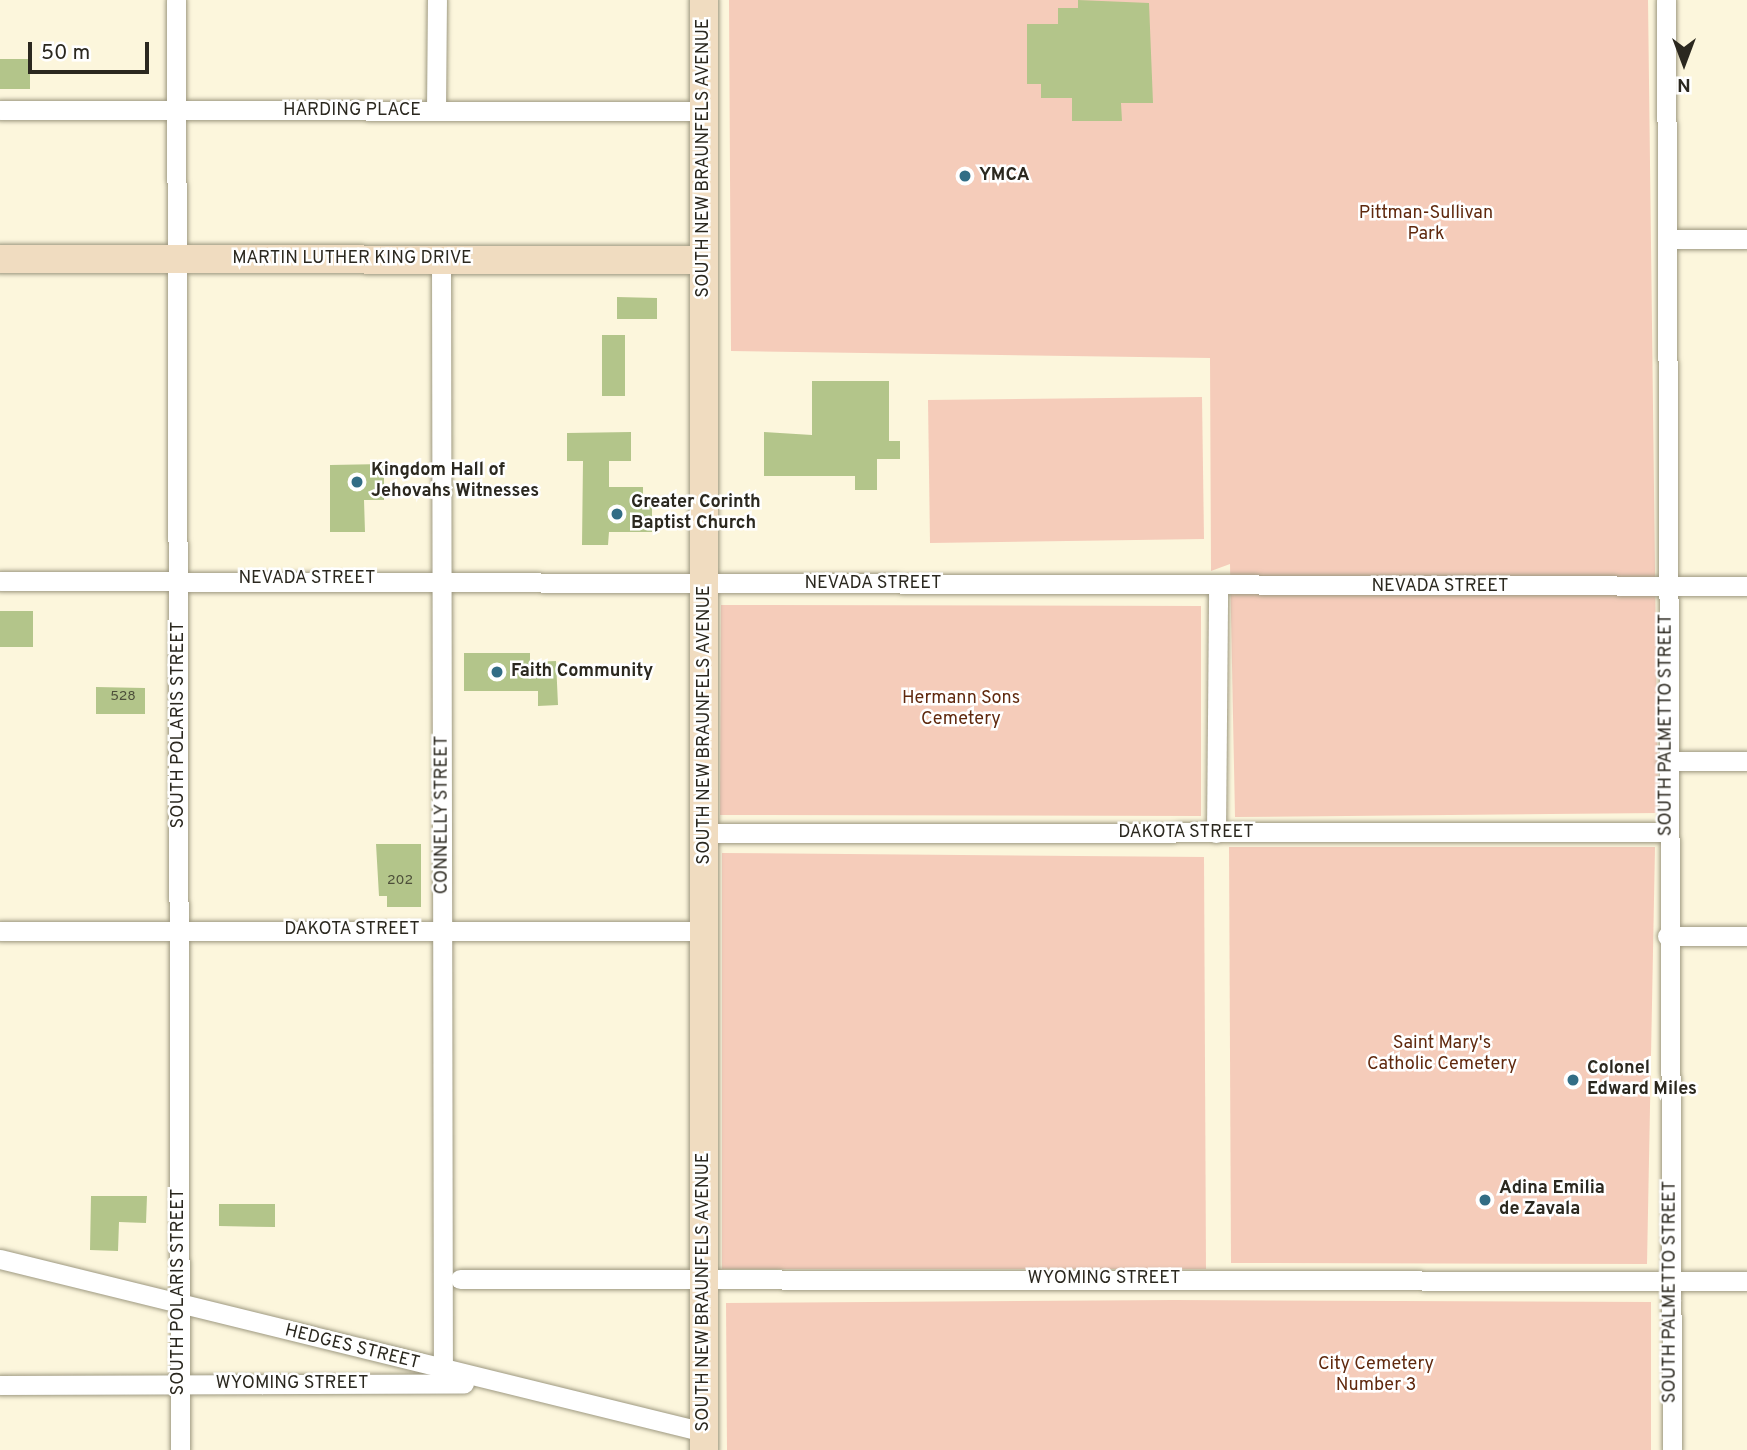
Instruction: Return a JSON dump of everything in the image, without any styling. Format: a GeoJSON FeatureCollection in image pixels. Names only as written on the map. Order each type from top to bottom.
{"type":"FeatureCollection","features":[{"type":"Feature","properties":{"kind":"main road","name":"SOUTH NEW BRAUNFELS AVENUE"},"geometry":{"type":"LineString","coordinates":[[704,0],[704,1441]]}},
{"type":"Feature","properties":{"kind":"main road","name":"MARTIN LUTHER KING DRIVE"},"geometry":{"type":"LineString","coordinates":[[0,258],[704,260]]}},
{"type":"Feature","properties":{"kind":"street","name":"SOUTH POLARIS STREET"},"geometry":{"type":"LineString","coordinates":[[176,0],[180,579],[180,1450]]}},
{"type":"Feature","properties":{"kind":"street"},"geometry":{"type":"LineString","coordinates":[[436,111],[437,0]]}},
{"type":"Feature","properties":{"kind":"street","name":"SOUTH PALMETTO STREET"},"geometry":{"type":"LineString","coordinates":[[1665,0],[1667,936],[1672,1450]]}},
{"type":"Feature","properties":{"kind":"street","name":"HARDING PLACE"},"geometry":{"type":"LineString","coordinates":[[0,110],[704,111]]}},
{"type":"Feature","properties":{"kind":"street"},"geometry":{"type":"LineString","coordinates":[[1667,239],[1747,239]]}},
{"type":"Feature","properties":{"kind":"street","name":"CONNELLY STREET"},"geometry":{"type":"LineString","coordinates":[[441,260],[443,1370]]}},
{"type":"Feature","properties":{"kind":"street","name":"NEVADA STREET"},"geometry":{"type":"LineString","coordinates":[[0,581],[442,579],[1218,587],[1747,586]]}},
{"type":"Feature","properties":{"kind":"street"},"geometry":{"type":"LineString","coordinates":[[1216,833],[1218,587]]}},
{"type":"Feature","properties":{"kind":"street"},"geometry":{"type":"LineString","coordinates":[[1667,761],[1747,761]]}},
{"type":"Feature","properties":{"kind":"street","name":"DAKOTA STREET"},"geometry":{"type":"LineString","coordinates":[[704,833],[1667,832]]}},
{"type":"Feature","properties":{"kind":"street","name":"DAKOTA STREET"},"geometry":{"type":"LineString","coordinates":[[0,931],[704,931]]}},
{"type":"Feature","properties":{"kind":"street"},"geometry":{"type":"LineString","coordinates":[[1667,936],[1747,936]]}},
{"type":"Feature","properties":{"kind":"street","name":"HEDGES STREET"},"geometry":{"type":"LineString","coordinates":[[0,1259],[500,1383],[704,1441]]}},
{"type":"Feature","properties":{"kind":"street","name":"WYOMING STREET"},"geometry":{"type":"LineString","coordinates":[[460,1279],[1747,1281]]}},
{"type":"Feature","properties":{"kind":"street","name":"WYOMING STREET"},"geometry":{"type":"LineString","coordinates":[[0,1385],[500,1383]]}},
{"type":"Feature","properties":{"kind":"green space","name":"Pittman-Sullivan Park"},"geometry":{"type":"Polygon","coordinates":[[[729,0],[1648,0],[1658,813],[1235,817],[1230,564],[1211,571],[1210,358],[731,351],[729,0]]]}},
{"type":"Feature","properties":{"kind":"green space"},"geometry":{"type":"Polygon","coordinates":[[[1202,397],[1204,539],[930,543],[928,400],[1202,397]]]}},
{"type":"Feature","properties":{"kind":"green space","name":"Hermann Sons Cemetery"},"geometry":{"type":"Polygon","coordinates":[[[721,605],[1201,606],[1201,816],[720,815],[721,605]]]}},
{"type":"Feature","properties":{"kind":"green space","name":"Saint Mary's Catholic Cemetery"},"geometry":{"type":"Polygon","coordinates":[[[1229,847],[1655,847],[1647,1264],[1231,1263],[1229,847]]]}},
{"type":"Feature","properties":{"kind":"green space"},"geometry":{"type":"Polygon","coordinates":[[[722,853],[1204,857],[1206,1269],[722,1269],[722,853]]]}},
{"type":"Feature","properties":{"kind":"green space","name":"City Cemetery Number 3"},"geometry":{"type":"Polygon","coordinates":[[[1174,1300],[1651,1302],[1651,1450],[727,1450],[726,1303],[1174,1300]]]}},
{"type":"Feature","properties":{"kind":"building"},"geometry":{"type":"Polygon","coordinates":[[[1078,0],[1149,3],[1153,103],[1121,103],[1122,121],[1072,121],[1072,98],[1041,98],[1041,84],[1027,84],[1027,24],[1058,24],[1058,8],[1078,8],[1078,0]]]}},
{"type":"Feature","properties":{"kind":"building"},"geometry":{"type":"Polygon","coordinates":[[[0,59],[30,59],[30,89],[0,89],[0,59]]]}},
{"type":"Feature","properties":{"kind":"building"},"geometry":{"type":"Polygon","coordinates":[[[617,297],[657,298],[657,319],[617,319],[617,297]]]}},
{"type":"Feature","properties":{"kind":"building"},"geometry":{"type":"Polygon","coordinates":[[[602,335],[625,335],[625,396],[602,396],[602,335]]]}},
{"type":"Feature","properties":{"kind":"building"},"geometry":{"type":"Polygon","coordinates":[[[812,381],[889,381],[889,441],[900,441],[900,459],[877,459],[877,490],[855,490],[855,476],[764,476],[764,432],[812,435],[812,381]]]}},
{"type":"Feature","properties":{"kind":"building","name":"Greater Corinth Baptist Church"},"geometry":{"type":"Polygon","coordinates":[[[631,432],[631,461],[609,461],[609,487],[643,487],[643,496],[652,497],[652,532],[609,532],[608,545],[582,545],[583,461],[567,461],[567,433],[631,432]]]}},
{"type":"Feature","properties":{"kind":"building","name":"Kingdom Hall of Jehovahs Witnesses"},"geometry":{"type":"Polygon","coordinates":[[[384,464],[384,500],[364,500],[365,532],[330,532],[330,465],[384,464]]]}},
{"type":"Feature","properties":{"kind":"building"},"geometry":{"type":"Polygon","coordinates":[[[0,611],[33,611],[33,647],[0,647],[0,611]]]}},
{"type":"Feature","properties":{"kind":"building","name":"Faith Community"},"geometry":{"type":"Polygon","coordinates":[[[464,653],[530,653],[530,662],[556,661],[558,705],[538,706],[538,691],[464,691],[464,653]]]}},
{"type":"Feature","properties":{"kind":"building"},"geometry":{"type":"Polygon","coordinates":[[[96,687],[145,688],[145,714],[96,714],[96,687]]]}},
{"type":"Feature","properties":{"kind":"building"},"geometry":{"type":"Polygon","coordinates":[[[376,844],[421,844],[421,907],[387,907],[387,896],[379,896],[376,844]]]}},
{"type":"Feature","properties":{"kind":"building"},"geometry":{"type":"Polygon","coordinates":[[[91,1196],[147,1196],[146,1223],[119,1222],[118,1251],[90,1250],[91,1196]]]}},
{"type":"Feature","properties":{"kind":"building"},"geometry":{"type":"Polygon","coordinates":[[[219,1204],[275,1204],[275,1227],[219,1226],[219,1204]]]}},
{"type":"Feature","properties":{"kind":"place","name":"YMCA"},"geometry":{"type":"Point","coordinates":[965,176]}},
{"type":"Feature","properties":{"kind":"place","name":"Kingdom Hall of Jehovahs Witnesses"},"geometry":{"type":"Point","coordinates":[357,482]}},
{"type":"Feature","properties":{"kind":"place","name":"Greater Corinth Baptist Church"},"geometry":{"type":"Point","coordinates":[617,514]}},
{"type":"Feature","properties":{"kind":"place","name":"Faith Community"},"geometry":{"type":"Point","coordinates":[497,672]}},
{"type":"Feature","properties":{"kind":"place","name":"Colonel Edward Miles"},"geometry":{"type":"Point","coordinates":[1573,1080]}},
{"type":"Feature","properties":{"kind":"place","name":"Adina Emilia de Zavala"},"geometry":{"type":"Point","coordinates":[1485,1200]}}]}
